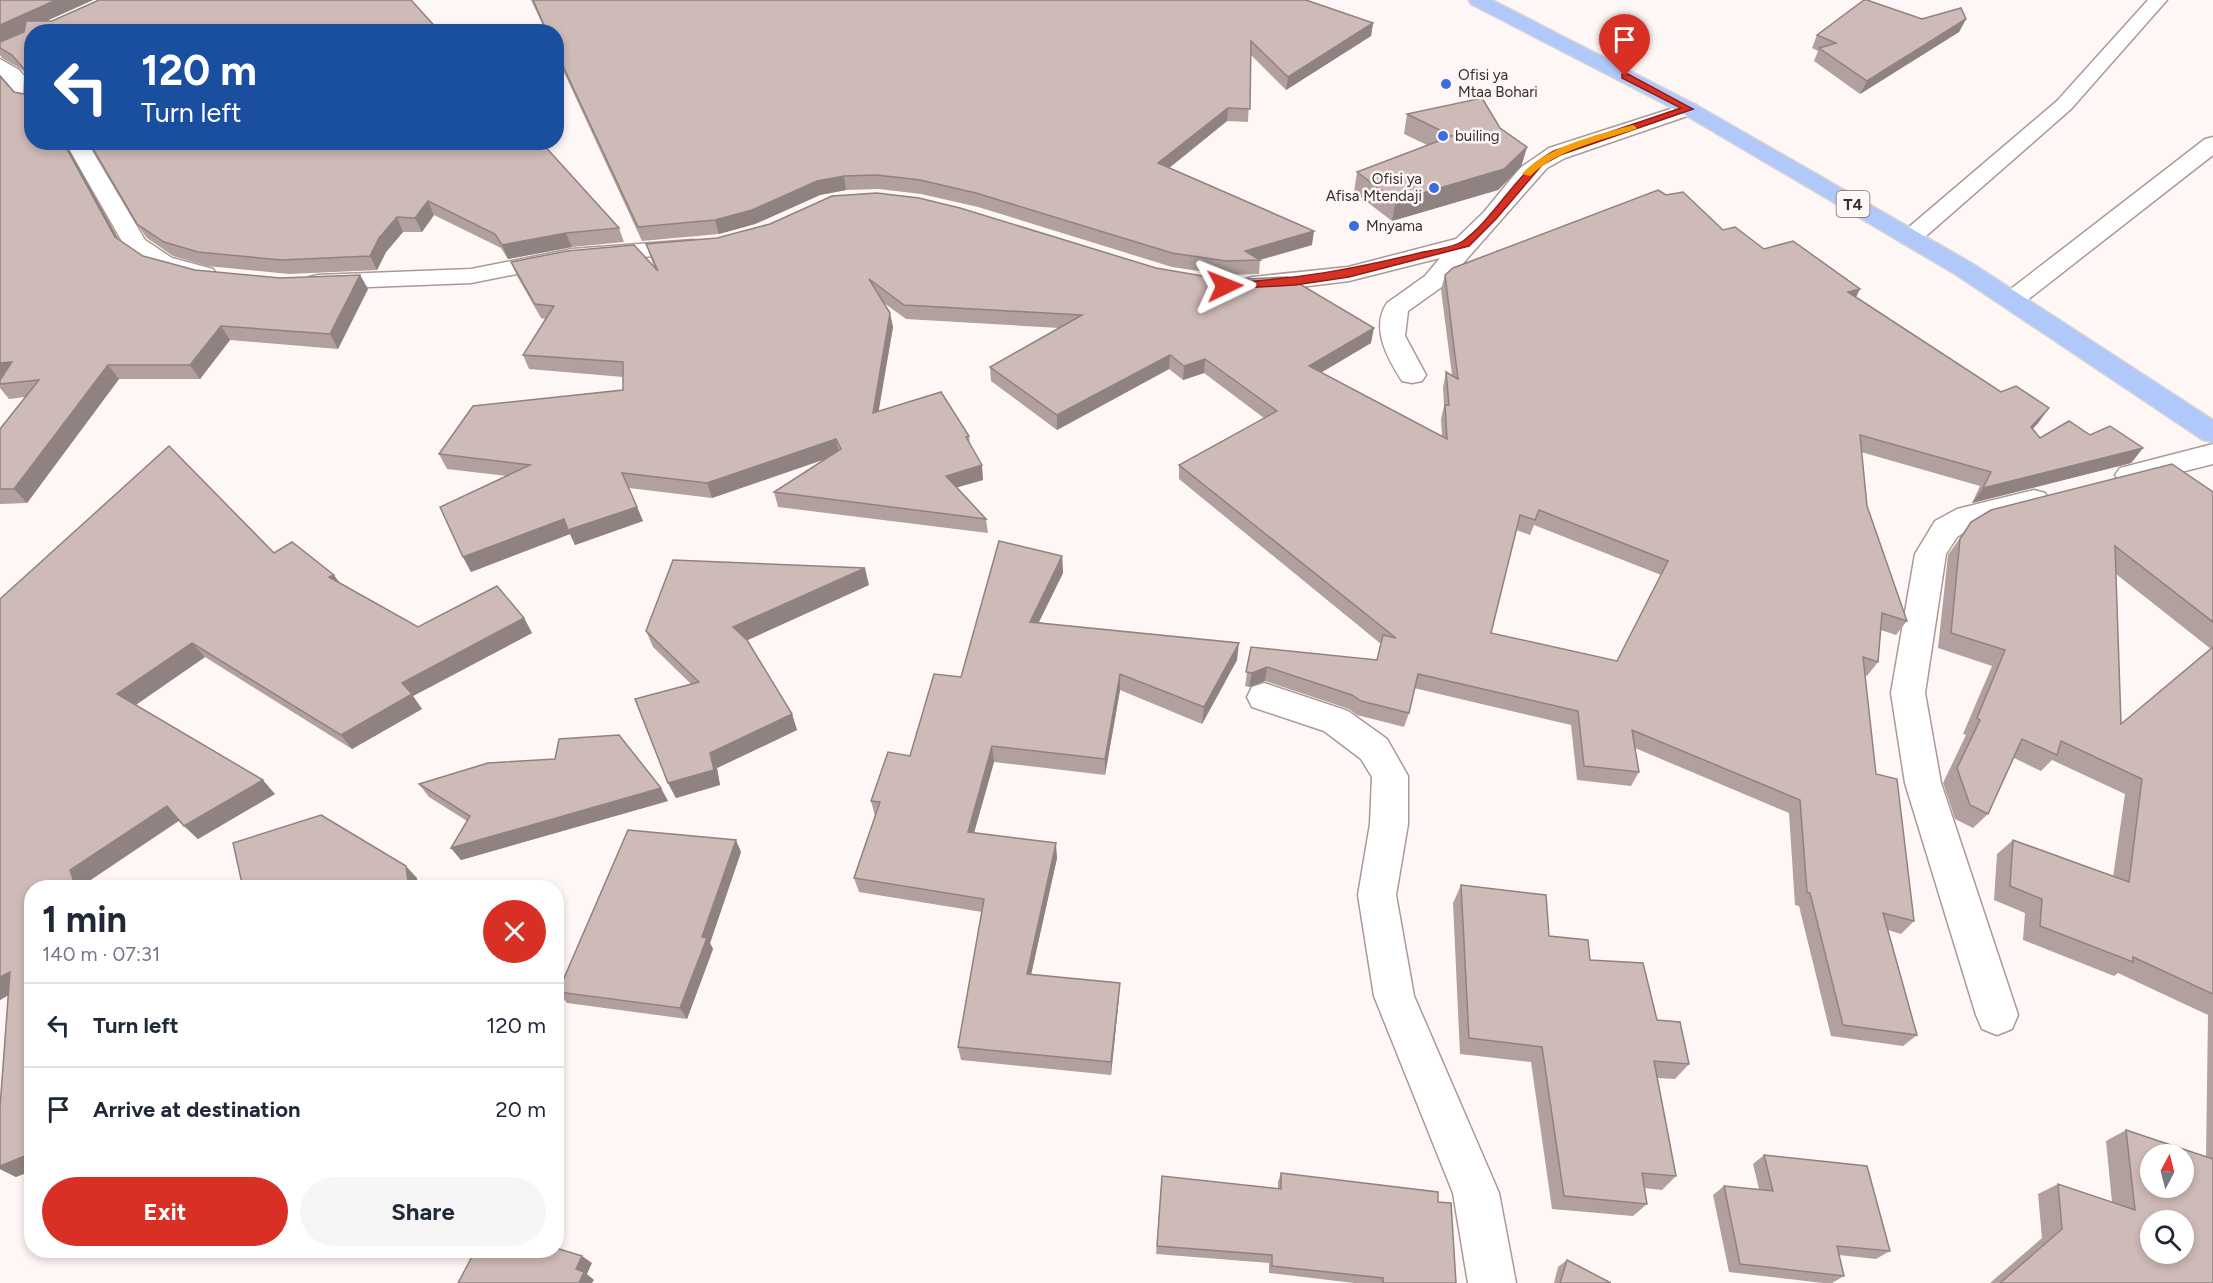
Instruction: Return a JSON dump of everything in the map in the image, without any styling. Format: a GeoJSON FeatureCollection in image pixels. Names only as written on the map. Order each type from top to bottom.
{"type":"FeatureCollection","features":[{"type":"Feature","properties":{"kind":"highway","name":"T4"},"geometry":{"type":"LineString","coordinates":[[1478,0],[1689,109],[1910,238],[2013,300],[2213,433]]}},
{"type":"Feature","properties":{"kind":"street"},"geometry":{"type":"LineString","coordinates":[[1910,238],[2064,105],[2158,0]]}},
{"type":"Feature","properties":{"kind":"street"},"geometry":{"type":"LineString","coordinates":[[0,65],[12,74],[24,90]]}},
{"type":"Feature","properties":{"kind":"street"},"geometry":{"type":"LineString","coordinates":[[1412,375],[1392,336],[1396,308],[1434,282],[1465,244],[1539,163],[1557,153],[1689,109]]}},
{"type":"Feature","properties":{"kind":"street"},"geometry":{"type":"LineString","coordinates":[[2013,300],[2213,144]]}},
{"type":"Feature","properties":{"kind":"street"},"geometry":{"type":"LineString","coordinates":[[81,150],[136,245],[164,263],[205,275],[229,277]]}},
{"type":"Feature","properties":{"kind":"street"},"geometry":{"type":"LineString","coordinates":[[300,283],[471,276],[572,256],[720,243]]}},
{"type":"Feature","properties":{"kind":"street"},"geometry":{"type":"LineString","coordinates":[[1225,286],[1295,282],[1349,274],[1465,244]]}},
{"type":"Feature","properties":{"kind":"street"},"geometry":{"type":"LineString","coordinates":[[2102,482],[2213,454]]}},
{"type":"Feature","properties":{"kind":"street"},"geometry":{"type":"LineString","coordinates":[[1997,1015],[1923,783],[1908,693],[1931,554],[1946,529],[1968,516],[2069,491]]}},
{"type":"Feature","properties":{"kind":"street"},"geometry":{"type":"LineString","coordinates":[[1264,697],[1336,721],[1374,748],[1390,776],[1389,824],[1377,895],[1394,996],[1476,1193],[1492,1283]]}},
{"type":"Feature","properties":{"kind":"building"},"geometry":{"type":"Polygon","coordinates":[[[0,0],[56,0],[0,25],[0,0]]]}},
{"type":"Feature","properties":{"kind":"building"},"geometry":{"type":"Polygon","coordinates":[[[99,0],[411,0],[433,24],[25,24],[26,21],[52,21],[99,0]]]}},
{"type":"Feature","properties":{"kind":"building"},"geometry":{"type":"Polygon","coordinates":[[[533,0],[1306,0],[1373,23],[1288,77],[1251,41],[1250,109],[1228,108],[1158,163],[1314,231],[1245,251],[1260,260],[1226,261],[1172,253],[976,193],[920,180],[877,175],[844,176],[817,181],[752,210],[715,220],[638,227],[564,68],[564,24],[544,24],[533,0]]]}},
{"type":"Feature","properties":{"kind":"building"},"geometry":{"type":"Polygon","coordinates":[[[1864,0],[1922,19],[1961,8],[1966,19],[1867,81],[1819,48],[1836,43],[1817,35],[1864,0]]]}},
{"type":"Feature","properties":{"kind":"building"},"geometry":{"type":"Polygon","coordinates":[[[24,32],[24,69],[12,55],[0,48],[0,42],[24,32]]]}},
{"type":"Feature","properties":{"kind":"building"},"geometry":{"type":"Polygon","coordinates":[[[0,76],[14,92],[24,94],[24,150],[67,150],[115,237],[143,256],[195,270],[280,278],[360,275],[330,334],[221,326],[190,365],[108,365],[14,489],[0,489],[0,429],[39,380],[0,384],[0,380],[12,362],[0,363],[0,76]]]}},
{"type":"Feature","properties":{"kind":"building"},"geometry":{"type":"Polygon","coordinates":[[[1482,98],[1500,128],[1527,147],[1504,169],[1396,201],[1357,172],[1452,136],[1407,114],[1482,98]]]}},
{"type":"Feature","properties":{"kind":"building"},"geometry":{"type":"Polygon","coordinates":[[[94,150],[548,150],[619,228],[566,233],[502,245],[495,234],[428,201],[415,218],[397,217],[379,238],[370,256],[281,260],[198,252],[164,242],[137,224],[94,150]]]}},
{"type":"Feature","properties":{"kind":"building"},"geometry":{"type":"Polygon","coordinates":[[[1658,190],[1666,195],[1683,192],[1723,230],[1735,227],[1764,249],[1793,241],[1860,289],[1848,292],[2001,392],[2016,386],[2049,408],[2031,427],[2040,438],[2069,421],[2090,435],[2110,426],[2143,448],[1983,488],[1991,472],[1860,435],[1867,506],[1907,621],[1882,613],[1878,662],[1863,657],[1876,774],[1897,779],[1914,921],[1883,913],[1917,1035],[1843,1025],[1810,893],[1807,892],[1800,800],[1632,730],[1639,772],[1584,766],[1578,711],[1418,674],[1409,713],[1361,701],[1352,695],[1267,667],[1252,673],[1246,672],[1251,647],[1377,660],[1383,635],[1396,638],[1179,465],[1277,411],[1205,359],[1184,366],[1170,355],[1057,415],[990,367],[1082,315],[904,305],[869,279],[890,313],[873,413],[941,392],[969,436],[966,437],[982,465],[946,476],[986,519],[774,492],[841,449],[836,439],[707,483],[622,473],[637,507],[568,530],[564,519],[463,557],[440,507],[530,465],[439,454],[473,406],[623,390],[623,362],[523,355],[554,306],[535,304],[511,262],[567,251],[634,245],[658,271],[646,244],[717,238],[770,224],[832,196],[877,193],[919,198],[960,208],[1156,268],[1226,280],[1288,277],[1374,328],[1309,366],[1447,439],[1445,405],[1449,405],[1446,372],[1458,379],[1445,275],[1453,268],[1658,190]],[[1539,510],[1535,520],[1520,515],[1491,633],[1617,661],[1668,561],[1539,510]]]}},
{"type":"Feature","properties":{"kind":"building"},"geometry":{"type":"Polygon","coordinates":[[[169,446],[274,553],[292,542],[334,575],[329,577],[418,627],[497,586],[524,618],[402,683],[412,694],[341,735],[192,643],[117,694],[263,780],[184,826],[167,806],[70,870],[73,880],[24,880],[24,1156],[0,1166],[0,1107],[10,972],[0,977],[0,599],[169,446]]]}},
{"type":"Feature","properties":{"kind":"building"},"geometry":{"type":"Polygon","coordinates":[[[2172,464],[2213,492],[2213,622],[2115,546],[2121,724],[2213,647],[2213,994],[2133,957],[2133,962],[2040,926],[2042,899],[2010,886],[2013,840],[2129,882],[2142,779],[2061,741],[2057,755],[2022,739],[1988,814],[1970,805],[1957,768],[1980,720],[1977,718],[2005,650],[1951,633],[1960,539],[1971,522],[1991,510],[2172,464]]]}},
{"type":"Feature","properties":{"kind":"building"},"geometry":{"type":"Polygon","coordinates":[[[999,541],[1062,556],[1030,622],[1239,643],[1204,707],[1120,674],[1105,759],[992,746],[968,832],[1056,843],[1027,974],[1120,983],[1111,1062],[958,1047],[984,899],[854,878],[880,802],[871,801],[888,752],[910,756],[934,674],[961,677],[999,541]]]}},
{"type":"Feature","properties":{"kind":"building"},"geometry":{"type":"Polygon","coordinates":[[[673,560],[865,568],[733,627],[747,640],[792,714],[710,753],[714,770],[668,783],[635,699],[699,682],[646,631],[673,560]]]}},
{"type":"Feature","properties":{"kind":"building"},"geometry":{"type":"Polygon","coordinates":[[[619,735],[661,788],[451,848],[470,816],[419,784],[488,763],[555,759],[559,739],[619,735]]]}},
{"type":"Feature","properties":{"kind":"building"},"geometry":{"type":"Polygon","coordinates":[[[321,815],[406,866],[408,880],[241,880],[233,843],[321,815]]]}},
{"type":"Feature","properties":{"kind":"building"},"geometry":{"type":"Polygon","coordinates":[[[628,830],[736,840],[702,937],[707,938],[680,1008],[564,993],[564,978],[628,830]]]}},
{"type":"Feature","properties":{"kind":"building"},"geometry":{"type":"Polygon","coordinates":[[[1461,885],[1546,895],[1549,936],[1588,940],[1590,960],[1643,963],[1657,1020],[1680,1022],[1689,1064],[1654,1061],[1676,1176],[1642,1173],[1647,1204],[1564,1196],[1542,1047],[1469,1038],[1461,885]]]}},
{"type":"Feature","properties":{"kind":"building"},"geometry":{"type":"Polygon","coordinates":[[[2126,1130],[2168,1144],[2140,1144],[2140,1198],[2194,1198],[2194,1153],[2213,1159],[2213,1283],[2000,1283],[2062,1229],[2058,1184],[2135,1210],[2126,1130]]]}},
{"type":"Feature","properties":{"kind":"building"},"geometry":{"type":"Polygon","coordinates":[[[1764,1155],[1867,1166],[1890,1251],[1837,1246],[1844,1276],[1740,1264],[1724,1186],[1773,1191],[1764,1155]]]}},
{"type":"Feature","properties":{"kind":"building"},"geometry":{"type":"Polygon","coordinates":[[[1281,1173],[1438,1192],[1438,1202],[1451,1203],[1456,1283],[1383,1283],[1383,1278],[1272,1266],[1272,1255],[1157,1246],[1162,1176],[1281,1189],[1281,1173]]]}},
{"type":"Feature","properties":{"kind":"building"},"geometry":{"type":"Polygon","coordinates":[[[564,1250],[582,1256],[576,1269],[584,1272],[579,1283],[458,1283],[471,1258],[564,1258],[564,1250]]]}},
{"type":"Feature","properties":{"kind":"building"},"geometry":{"type":"Polygon","coordinates":[[[1567,1260],[1611,1283],[1560,1283],[1567,1260]]]}},
{"type":"Feature","properties":{"kind":"slow traffic"},"geometry":{"type":"LineString","coordinates":[[1527,174],[1539,163],[1557,153],[1633,128]]}},
{"type":"Feature","properties":{"kind":"place","name":"Ofisi ya Mtaa Bohari"},"geometry":{"type":"Point","coordinates":[1446,84]}},
{"type":"Feature","properties":{"kind":"place","name":"builing"},"geometry":{"type":"Point","coordinates":[1443,136]}},
{"type":"Feature","properties":{"kind":"place","name":"Ofisi ya Afisa Mtendaji"},"geometry":{"type":"Point","coordinates":[1434,188]}},
{"type":"Feature","properties":{"kind":"place","name":"Mnyama"},"geometry":{"type":"Point","coordinates":[1354,226]}},
{"type":"Feature","properties":{"kind":"route"},"geometry":{"type":"LineString","coordinates":[[1225,286],[1295,282],[1349,274],[1465,244],[1539,163],[1557,153],[1689,109],[1625,76]]}}]}
